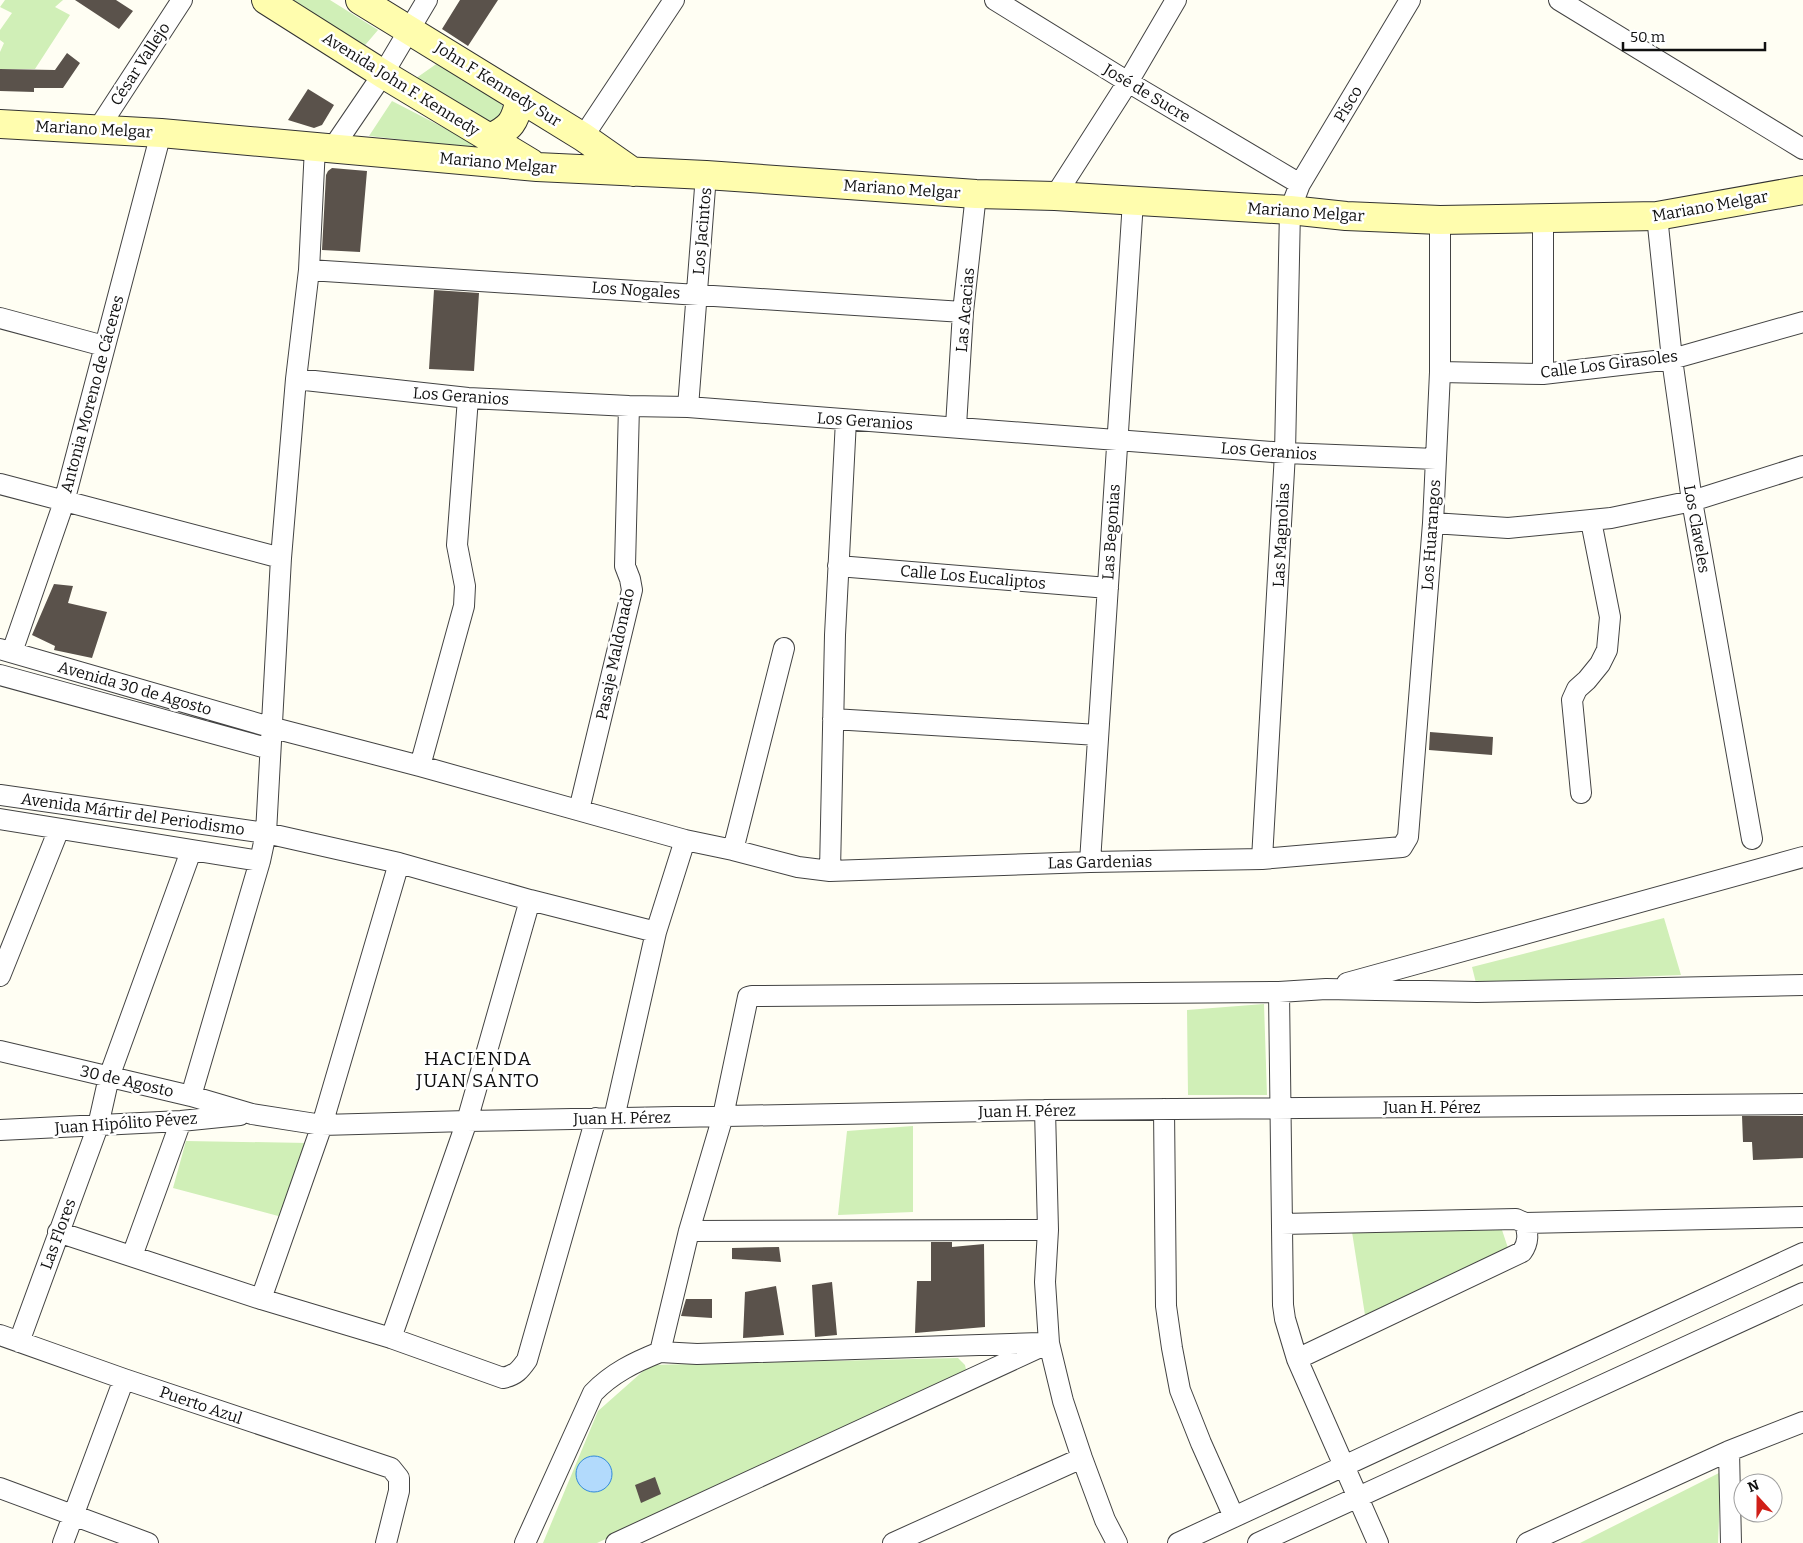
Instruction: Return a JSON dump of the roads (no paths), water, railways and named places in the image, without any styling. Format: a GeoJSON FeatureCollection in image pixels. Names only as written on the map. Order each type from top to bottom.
{"type":"FeatureCollection","features":[{"type":"Feature","properties":{"kind":"main road","name":"Avenida John F. Kennedy"},"geometry":{"type":"LineString","coordinates":[[266,0],[383,74],[537,167]]}},
{"type":"Feature","properties":{"kind":"main road","name":"John F Kennedy Sur"},"geometry":{"type":"LineString","coordinates":[[360,0],[583,137],[632,172]]}},
{"type":"Feature","properties":{"kind":"main road"},"geometry":{"type":"LineString","coordinates":[[490,138],[504,131],[512,124],[520,99]]}},
{"type":"Feature","properties":{"kind":"main road","name":"Mariano Melgar"},"geometry":{"type":"LineString","coordinates":[[0,124],[162,133],[537,167],[706,175],[976,194],[1055,196],[1290,210],[1346,216],[1440,220],[1657,216],[1803,190]]}},
{"type":"Feature","properties":{"kind":"street","name":"César Vallejo"},"geometry":{"type":"LineString","coordinates":[[98,129],[182,0]]}},
{"type":"Feature","properties":{"kind":"street"},"geometry":{"type":"LineString","coordinates":[[191,1096],[260,861],[266,833],[280,558],[296,379],[323,148],[383,74],[427,0]]}},
{"type":"Feature","properties":{"kind":"street"},"geometry":{"type":"LineString","coordinates":[[583,137],[674,0]]}},
{"type":"Feature","properties":{"kind":"street","name":"José de Sucre"},"geometry":{"type":"LineString","coordinates":[[995,0],[1128,82],[1300,184]]}},
{"type":"Feature","properties":{"kind":"street"},"geometry":{"type":"LineString","coordinates":[[1055,196],[1128,82],[1176,0]]}},
{"type":"Feature","properties":{"kind":"street","name":"Pisco"},"geometry":{"type":"LineString","coordinates":[[1290,210],[1300,184],[1410,0]]}},
{"type":"Feature","properties":{"kind":"street"},"geometry":{"type":"LineString","coordinates":[[1559,0],[1803,149]]}},
{"type":"Feature","properties":{"kind":"street","name":"Antonia Moreno de Cáceres"},"geometry":{"type":"LineString","coordinates":[[6,650],[64,502],[162,133]]}},
{"type":"Feature","properties":{"kind":"street","name":"Los Jacintos"},"geometry":{"type":"LineString","coordinates":[[688,406],[706,175]]}},
{"type":"Feature","properties":{"kind":"street","name":"Las Acacias"},"geometry":{"type":"LineString","coordinates":[[956,426],[963,312],[976,194]]}},
{"type":"Feature","properties":{"kind":"street","name":"Las Begonias"},"geometry":{"type":"LineString","coordinates":[[1090,862],[1133,201]]}},
{"type":"Feature","properties":{"kind":"street","name":"Las Magnolias"},"geometry":{"type":"LineString","coordinates":[[1262,859],[1285,453],[1290,210]]}},
{"type":"Feature","properties":{"kind":"street","name":"Los Claveles"},"geometry":{"type":"LineString","coordinates":[[1657,216],[1672,359],[1692,501],[1752,838]]}},
{"type":"Feature","properties":{"kind":"street"},"geometry":{"type":"LineString","coordinates":[[1543,219],[1543,374]]}},
{"type":"Feature","properties":{"kind":"street","name":"Los Huarangos"},"geometry":{"type":"LineString","coordinates":[[1402,847],[1408,838],[1433,523],[1440,372],[1440,220]]}},
{"type":"Feature","properties":{"kind":"street","name":"Los Nogales"},"geometry":{"type":"LineString","coordinates":[[309,270],[963,312]]}},
{"type":"Feature","properties":{"kind":"street"},"geometry":{"type":"LineString","coordinates":[[0,318],[104,346]]}},
{"type":"Feature","properties":{"kind":"street","name":"Calle Los Girasoles"},"geometry":{"type":"LineString","coordinates":[[1440,372],[1543,374],[1672,359],[1803,322]]}},
{"type":"Feature","properties":{"kind":"street","name":"Los Geranios"},"geometry":{"type":"LineString","coordinates":[[296,379],[468,398],[629,406],[688,406],[846,420],[956,426],[1285,453],[1436,459]]}},
{"type":"Feature","properties":{"kind":"street"},"geometry":{"type":"LineString","coordinates":[[420,766],[464,606],[465,586],[457,545],[468,398]]}},
{"type":"Feature","properties":{"kind":"street","name":"Pasaje Maldonado"},"geometry":{"type":"LineString","coordinates":[[579,810],[632,590],[625,566],[629,406]]}},
{"type":"Feature","properties":{"kind":"street"},"geometry":{"type":"LineString","coordinates":[[830,871],[838,566],[846,420]]}},
{"type":"Feature","properties":{"kind":"street"},"geometry":{"type":"LineString","coordinates":[[1433,523],[1508,528],[1591,521],[1692,501],[1803,466]]}},
{"type":"Feature","properties":{"kind":"street"},"geometry":{"type":"LineString","coordinates":[[0,484],[280,558]]}},
{"type":"Feature","properties":{"kind":"street"},"geometry":{"type":"LineString","coordinates":[[1581,793],[1572,700],[1577,689],[1600,664],[1607,650],[1610,617],[1591,521]]}},
{"type":"Feature","properties":{"kind":"street","name":"Calle Los Eucaliptos"},"geometry":{"type":"LineString","coordinates":[[838,566],[1108,588]]}},
{"type":"Feature","properties":{"kind":"street"},"geometry":{"type":"LineString","coordinates":[[733,850],[784,648]]}},
{"type":"Feature","properties":{"kind":"street","name":"Avenida 30 de Agosto"},"geometry":{"type":"LineString","coordinates":[[6,650],[270,727],[579,810]]}},
{"type":"Feature","properties":{"kind":"street","name":"Avenida 30 de Agosto"},"geometry":{"type":"LineString","coordinates":[[0,675],[270,750]]}},
{"type":"Feature","properties":{"kind":"street"},"geometry":{"type":"LineString","coordinates":[[833,719],[1098,735]]}},
{"type":"Feature","properties":{"kind":"street","name":"Avenida Mártir del Periodismo"},"geometry":{"type":"LineString","coordinates":[[0,795],[266,833],[399,863],[530,900],[656,932]]}},
{"type":"Feature","properties":{"kind":"street","name":"Las Gardenias"},"geometry":{"type":"LineString","coordinates":[[579,810],[685,840],[798,867],[830,871],[1090,862],[1262,859],[1402,847]]}},
{"type":"Feature","properties":{"kind":"street","name":"Avenida Mártir del Periodismo"},"geometry":{"type":"LineString","coordinates":[[0,819],[260,861]]}},
{"type":"Feature","properties":{"kind":"street"},"geometry":{"type":"LineString","coordinates":[[0,976],[59,830]]}},
{"type":"Feature","properties":{"kind":"street"},"geometry":{"type":"LineString","coordinates":[[58,1232],[260,1300],[391,1338],[503,1378],[514,1376],[527,1360],[605,1118],[656,932],[685,840]]}},
{"type":"Feature","properties":{"kind":"street","name":"Las Flores"},"geometry":{"type":"LineString","coordinates":[[19,1342],[98,1126],[108,1076],[191,851]]}},
{"type":"Feature","properties":{"kind":"street"},"geometry":{"type":"LineString","coordinates":[[1326,989],[1803,857]]}},
{"type":"Feature","properties":{"kind":"street"},"geometry":{"type":"LineString","coordinates":[[260,1300],[322,1125],[399,863]]}},
{"type":"Feature","properties":{"kind":"street"},"geometry":{"type":"LineString","coordinates":[[391,1338],[467,1121],[530,900]]}},
{"type":"Feature","properties":{"kind":"street"},"geometry":{"type":"LineString","coordinates":[[660,1352],[689,1231],[722,1116],[747,1000],[752,996],[1279,992],[1326,989],[1477,992],[1803,985]]}},
{"type":"Feature","properties":{"kind":"street"},"geometry":{"type":"LineString","coordinates":[[1279,992],[1283,1305],[1290,1339],[1297,1359],[1378,1543]]}},
{"type":"Feature","properties":{"kind":"street","name":"30 de Agosto"},"geometry":{"type":"LineString","coordinates":[[0,1051],[191,1096],[252,1114]]}},
{"type":"Feature","properties":{"kind":"street","name":"Juan H. Pérez"},"geometry":{"type":"LineString","coordinates":[[252,1114],[322,1125],[1045,1110],[1803,1104]]}},
{"type":"Feature","properties":{"kind":"street"},"geometry":{"type":"LineString","coordinates":[[1164,1109],[1166,1306],[1172,1348],[1180,1390],[1234,1517]]}},
{"type":"Feature","properties":{"kind":"street"},"geometry":{"type":"LineString","coordinates":[[1045,1110],[1048,1230],[1045,1282],[1048,1343],[1063,1401],[1082,1458],[1105,1520],[1117,1543]]}},
{"type":"Feature","properties":{"kind":"street","name":"Juan Hipólito Pévez"},"geometry":{"type":"LineString","coordinates":[[0,1130],[181,1121],[252,1114]]}},
{"type":"Feature","properties":{"kind":"street"},"geometry":{"type":"LineString","coordinates":[[132,1256],[181,1121]]}},
{"type":"Feature","properties":{"kind":"street"},"geometry":{"type":"LineString","coordinates":[[1282,1224],[1516,1219],[1525,1223],[1803,1217]]}},
{"type":"Feature","properties":{"kind":"street"},"geometry":{"type":"LineString","coordinates":[[1297,1359],[1522,1252],[1527,1245],[1528,1234],[1525,1223]]}},
{"type":"Feature","properties":{"kind":"street"},"geometry":{"type":"LineString","coordinates":[[689,1231],[1048,1230]]}},
{"type":"Feature","properties":{"kind":"street"},"geometry":{"type":"LineString","coordinates":[[1178,1543],[1803,1253]]}},
{"type":"Feature","properties":{"kind":"street"},"geometry":{"type":"LineString","coordinates":[[1258,1543],[1803,1293]]}},
{"type":"Feature","properties":{"kind":"street","name":"Puerto Azul"},"geometry":{"type":"LineString","coordinates":[[0,1335],[124,1379],[391,1468],[399,1478],[399,1491],[386,1543]]}},
{"type":"Feature","properties":{"kind":"street"},"geometry":{"type":"LineString","coordinates":[[525,1543],[594,1393],[605,1381],[617,1373],[660,1352],[697,1354],[1048,1343]]}},
{"type":"Feature","properties":{"kind":"street"},"geometry":{"type":"LineString","coordinates":[[616,1543],[1048,1343]]}},
{"type":"Feature","properties":{"kind":"street"},"geometry":{"type":"LineString","coordinates":[[64,1543],[124,1379]]}},
{"type":"Feature","properties":{"kind":"street"},"geometry":{"type":"LineString","coordinates":[[1527,1543],[1730,1451],[1803,1422]]}},
{"type":"Feature","properties":{"kind":"street"},"geometry":{"type":"LineString","coordinates":[[1730,1451],[1731,1543]]}},
{"type":"Feature","properties":{"kind":"street"},"geometry":{"type":"LineString","coordinates":[[893,1543],[1082,1458]]}},
{"type":"Feature","properties":{"kind":"street"},"geometry":{"type":"LineString","coordinates":[[0,1488],[148,1543]]}},
{"type":"Feature","properties":{"kind":"water"},"geometry":{"type":"Polygon","coordinates":[[[594,1456],[606,1462],[612,1474],[606,1486],[594,1492],[582,1486],[576,1474],[582,1462],[594,1456]]]}},
{"type":"Feature","properties":{"kind":"district","name":"HACIENDA JUAN SANTO"},"geometry":{"type":"Point","coordinates":[478,1069]}}]}
